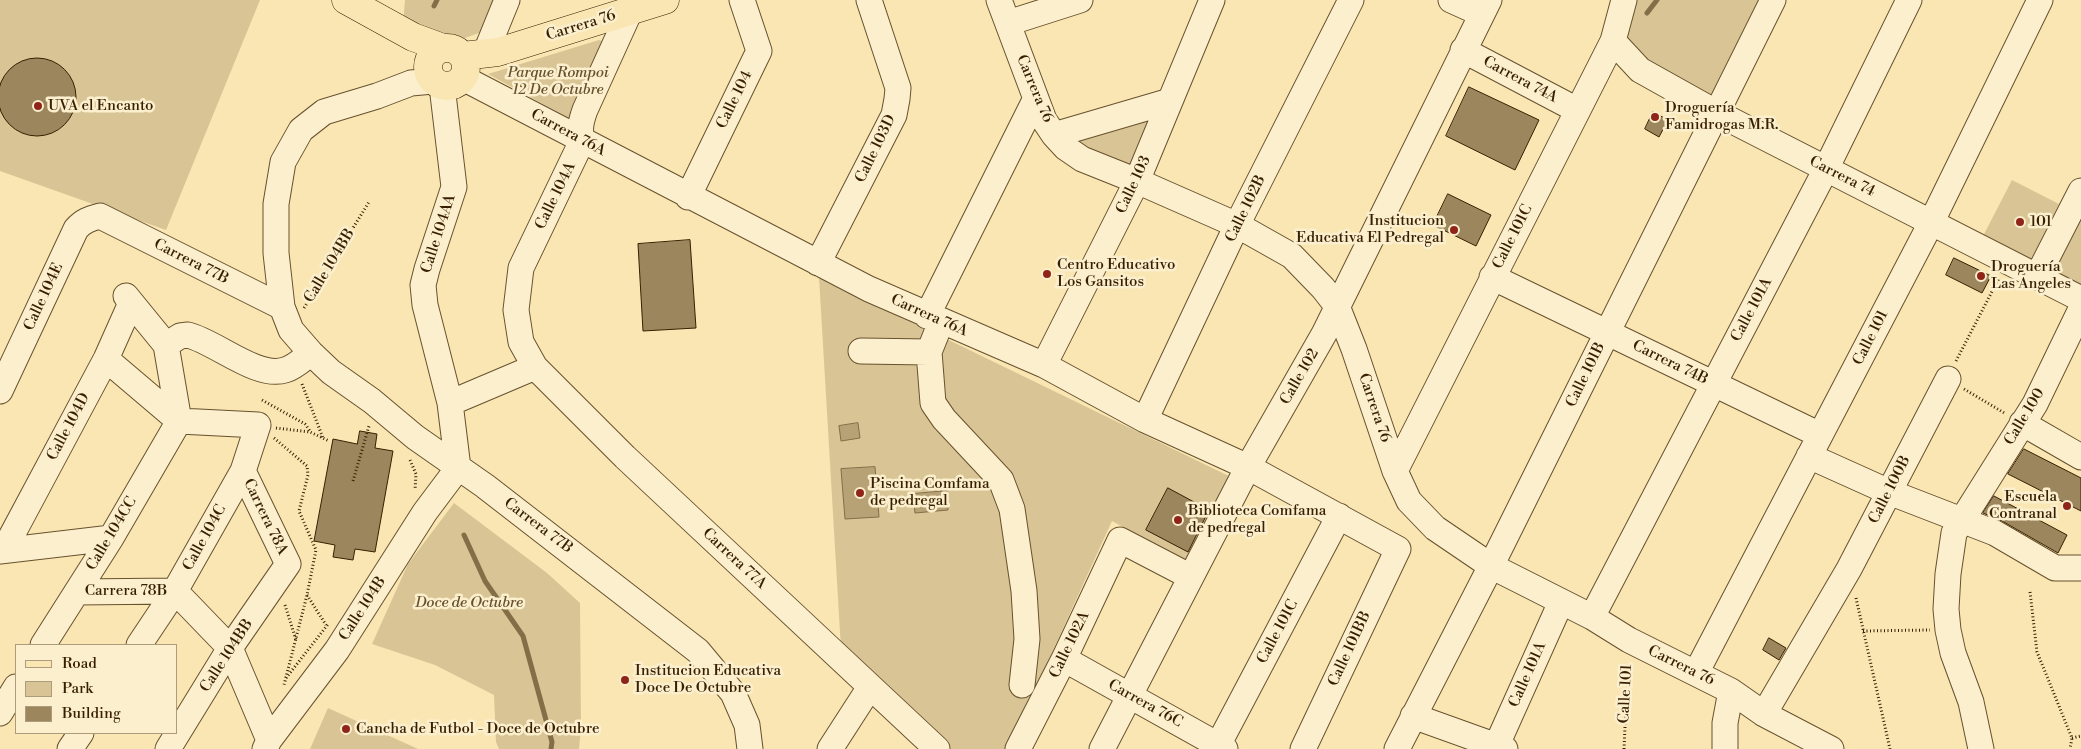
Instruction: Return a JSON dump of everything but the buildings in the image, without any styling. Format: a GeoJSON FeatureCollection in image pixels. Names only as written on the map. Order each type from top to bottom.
{"type":"FeatureCollection","features":[{"type":"Feature","properties":{"kind":"main road"},"geometry":{"type":"LineString","coordinates":[[346,0],[413,37],[451,67]]}},
{"type":"Feature","properties":{"kind":"main road","name":"Carrera 76"},"geometry":{"type":"LineString","coordinates":[[451,67],[598,21],[632,6],[665,0]]}},
{"type":"Feature","properties":{"kind":"street"},"geometry":{"type":"LineString","coordinates":[[291,330],[282,307],[276,253],[276,204],[283,162],[301,130],[324,112],[377,96],[451,67],[507,0]]}},
{"type":"Feature","properties":{"kind":"street","name":"Calle 104"},"geometry":{"type":"LineString","coordinates":[[688,197],[759,51],[742,0]]}},
{"type":"Feature","properties":{"kind":"street","name":"Calle 103D"},"geometry":{"type":"LineString","coordinates":[[818,263],[894,115],[898,99],[895,78],[869,0]]}},
{"type":"Feature","properties":{"kind":"street","name":"Carrera 76"},"geometry":{"type":"LineString","coordinates":[[999,0],[1044,120],[1066,148],[1082,159],[1138,181],[1237,225],[1292,256],[1337,306],[1354,349],[1395,471],[1409,502],[1423,518],[1457,545],[1491,566],[1592,617],[1629,640],[1731,691],[1799,740],[1831,749]]}},
{"type":"Feature","properties":{"kind":"street"},"geometry":{"type":"LineString","coordinates":[[1008,23],[1080,0]]}},
{"type":"Feature","properties":{"kind":"street","name":"Calle 103"},"geometry":{"type":"LineString","coordinates":[[1044,365],[1138,181],[1212,0]]}},
{"type":"Feature","properties":{"kind":"street","name":"Calle 102B"},"geometry":{"type":"LineString","coordinates":[[1145,420],[1237,225],[1351,0]]}},
{"type":"Feature","properties":{"kind":"street"},"geometry":{"type":"LineString","coordinates":[[1451,0],[1485,7]]}},
{"type":"Feature","properties":{"kind":"street","name":"Calle 101C"},"geometry":{"type":"LineString","coordinates":[[1395,471],[1613,41],[1624,0]]}},
{"type":"Feature","properties":{"kind":"street","name":"Calle 101B"},"geometry":{"type":"LineString","coordinates":[[1397,749],[1608,333],[1773,0]]}},
{"type":"Feature","properties":{"kind":"street","name":"Calle 101A"},"geometry":{"type":"LineString","coordinates":[[1592,617],[1826,169],[1909,0]]}},
{"type":"Feature","properties":{"kind":"street","name":"Calle 101"},"geometry":{"type":"LineString","coordinates":[[1696,673],[1931,223],[2040,0]]}},
{"type":"Feature","properties":{"kind":"street","name":"Calle 104A"},"geometry":{"type":"LineString","coordinates":[[535,367],[520,342],[516,310],[521,268],[582,141],[581,122],[632,6]]}},
{"type":"Feature","properties":{"kind":"street","name":"Calle 102"},"geometry":{"type":"LineString","coordinates":[[1102,749],[1248,467],[1324,334],[1362,261],[1485,7]]}},
{"type":"Feature","properties":{"kind":"street"},"geometry":{"type":"LineString","coordinates":[[598,21],[612,29],[617,41]]}},
{"type":"Feature","properties":{"kind":"street","name":"Carrera 74"},"geometry":{"type":"LineString","coordinates":[[1613,41],[1640,70],[1717,113],[2081,299]]}},
{"type":"Feature","properties":{"kind":"street","name":"Carrera 74A"},"geometry":{"type":"LineString","coordinates":[[1463,50],[1577,110]]}},
{"type":"Feature","properties":{"kind":"street","name":"Carrera 76A"},"geometry":{"type":"LineString","coordinates":[[451,67],[582,141],[688,197],[869,289],[934,319],[1044,365],[1145,420],[1248,467],[1398,549]]}},
{"type":"Feature","properties":{"kind":"street","name":"Calle 104AA"},"geometry":{"type":"LineString","coordinates":[[451,67],[454,187],[423,285],[424,305],[450,403],[458,468]]}},
{"type":"Feature","properties":{"kind":"street"},"geometry":{"type":"LineString","coordinates":[[1022,685],[1027,639],[1024,591],[1012,509],[1001,480],[944,420],[934,403],[929,352],[934,319],[1035,100]]}},
{"type":"Feature","properties":{"kind":"street"},"geometry":{"type":"LineString","coordinates":[[1054,135],[1170,101]]}},
{"type":"Feature","properties":{"kind":"street"},"geometry":{"type":"LineString","coordinates":[[2037,277],[2081,191]]}},
{"type":"Feature","properties":{"kind":"street","name":"Carrera 77B"},"geometry":{"type":"LineString","coordinates":[[100,216],[282,307]]}},
{"type":"Feature","properties":{"kind":"street","name":"Calle 104E"},"geometry":{"type":"LineString","coordinates":[[0,391],[76,229],[82,222],[100,216]]}},
{"type":"Feature","properties":{"kind":"street","name":"Carrera 74B"},"geometry":{"type":"LineString","coordinates":[[1492,277],[1714,384],[1889,492],[1995,534],[2055,568],[2081,568]]}},
{"type":"Feature","properties":{"kind":"street","name":"Calle 104D"},"geometry":{"type":"LineString","coordinates":[[2,550],[106,358],[128,300],[166,345]]}},
{"type":"Feature","properties":{"kind":"street","name":"Calle 100"},"geometry":{"type":"LineString","coordinates":[[1981,749],[1971,702],[1953,653],[1948,630],[1946,609],[1948,574],[1954,533],[2035,404],[2081,309]]}},
{"type":"Feature","properties":{"kind":"street","name":"Carrera 77B"},"geometry":{"type":"LineString","coordinates":[[291,330],[331,372],[372,401],[415,437],[485,486],[601,574],[698,651],[733,693],[747,725],[750,749]]}},
{"type":"Feature","properties":{"kind":"street"},"geometry":{"type":"LineString","coordinates":[[179,420],[166,345],[180,336],[188,335],[260,369],[276,372],[294,366],[311,353]]}},
{"type":"Feature","properties":{"kind":"street"},"geometry":{"type":"LineString","coordinates":[[861,352],[929,352]]}},
{"type":"Feature","properties":{"kind":"street"},"geometry":{"type":"LineString","coordinates":[[106,358],[179,420],[258,425]]}},
{"type":"Feature","properties":{"kind":"street"},"geometry":{"type":"LineString","coordinates":[[450,403],[535,367]]}},
{"type":"Feature","properties":{"kind":"street","name":"Carrera 77A"},"geometry":{"type":"LineString","coordinates":[[535,367],[625,457],[937,749]]}},
{"type":"Feature","properties":{"kind":"street","name":"Calle 100B"},"geometry":{"type":"LineString","coordinates":[[1764,714],[1849,569],[1948,379]]}},
{"type":"Feature","properties":{"kind":"street","name":"Calle 104CC"},"geometry":{"type":"LineString","coordinates":[[44,644],[111,538],[179,420]]}},
{"type":"Feature","properties":{"kind":"street"},"geometry":{"type":"LineString","coordinates":[[2022,423],[2081,457]]}},
{"type":"Feature","properties":{"kind":"street"},"geometry":{"type":"LineString","coordinates":[[1380,424],[1386,434],[1403,436],[1413,434]]}},
{"type":"Feature","properties":{"kind":"street","name":"Calle 104C"},"geometry":{"type":"LineString","coordinates":[[140,644],[175,591],[243,471],[258,425]]}},
{"type":"Feature","properties":{"kind":"street","name":"Calle 104B"},"geometry":{"type":"LineString","coordinates":[[267,745],[287,704],[337,650],[425,512],[458,468]]}},
{"type":"Feature","properties":{"kind":"street","name":"Carrera 78A"},"geometry":{"type":"LineString","coordinates":[[243,471],[283,572]]}},
{"type":"Feature","properties":{"kind":"street","name":"Calle 101C"},"geometry":{"type":"LineString","coordinates":[[1220,748],[1339,516]]}},
{"type":"Feature","properties":{"kind":"street"},"geometry":{"type":"LineString","coordinates":[[2,550],[111,538]]}},
{"type":"Feature","properties":{"kind":"street","name":"Calle 102A"},"geometry":{"type":"LineString","coordinates":[[1018,749],[1064,659],[1120,540],[1191,577]]}},
{"type":"Feature","properties":{"kind":"street","name":"Calle 101BB"},"geometry":{"type":"LineString","coordinates":[[1303,749],[1398,549]]}},
{"type":"Feature","properties":{"kind":"street","name":"Calle 104BB"},"geometry":{"type":"LineString","coordinates":[[178,733],[230,648],[283,572]]}},
{"type":"Feature","properties":{"kind":"street","name":"Carrera 78B"},"geometry":{"type":"LineString","coordinates":[[77,592],[175,591],[230,648],[267,745]]}},
{"type":"Feature","properties":{"kind":"street","name":"Calle 101A"},"geometry":{"type":"LineString","coordinates":[[1498,748],[1562,602]]}},
{"type":"Feature","properties":{"kind":"street","name":"Carrera 76C"},"geometry":{"type":"LineString","coordinates":[[1064,659],[1220,748]]}},
{"type":"Feature","properties":{"kind":"street"},"geometry":{"type":"LineString","coordinates":[[830,749],[870,687]]}},
{"type":"Feature","properties":{"kind":"street"},"geometry":{"type":"LineString","coordinates":[[0,713],[15,689]]}},
{"type":"Feature","properties":{"kind":"street"},"geometry":{"type":"LineString","coordinates":[[1725,749],[1725,723],[1731,691]]}},
{"type":"Feature","properties":{"kind":"street"},"geometry":{"type":"LineString","coordinates":[[1413,716],[1498,748]]}},
{"type":"Feature","properties":{"kind":"street"},"geometry":{"type":"LineString","coordinates":[[70,749],[80,734]]}},
{"type":"Feature","properties":{"kind":"street","name":"Calle 104BB"},"geometry":{"type":"LineString","coordinates":[[168,749],[177,734]]}},
{"type":"Feature","properties":{"kind":"path","name":"Calle 104BB"},"geometry":{"type":"LineString","coordinates":[[291,330],[368,202]]}},
{"type":"Feature","properties":{"kind":"path"},"geometry":{"type":"LineString","coordinates":[[2007,262],[1948,379],[2022,423]]}},
{"type":"Feature","properties":{"kind":"path"},"geometry":{"type":"LineString","coordinates":[[299,378],[324,438]]}},
{"type":"Feature","properties":{"kind":"path"},"geometry":{"type":"LineString","coordinates":[[262,400],[305,424],[310,432]]}},
{"type":"Feature","properties":{"kind":"path"},"geometry":{"type":"LineString","coordinates":[[258,425],[310,432],[329,441]]}},
{"type":"Feature","properties":{"kind":"path"},"geometry":{"type":"LineString","coordinates":[[258,425],[304,462],[309,470],[299,511],[316,550],[296,640],[287,704]]}},
{"type":"Feature","properties":{"kind":"path"},"geometry":{"type":"LineString","coordinates":[[353,481],[369,426]]}},
{"type":"Feature","properties":{"kind":"path"},"geometry":{"type":"LineString","coordinates":[[1849,569],[1890,749]]}},
{"type":"Feature","properties":{"kind":"path"},"geometry":{"type":"LineString","coordinates":[[283,572],[296,640]]}},
{"type":"Feature","properties":{"kind":"path"},"geometry":{"type":"LineString","coordinates":[[2030,592],[2037,652],[2072,738],[2070,749]]}},
{"type":"Feature","properties":{"kind":"path"},"geometry":{"type":"LineString","coordinates":[[307,595],[326,625]]}},
{"type":"Feature","properties":{"kind":"path"},"geometry":{"type":"LineString","coordinates":[[1863,631],[1948,630]]}},
{"type":"Feature","properties":{"kind":"path","name":"Calle 101"},"geometry":{"type":"LineString","coordinates":[[1624,749],[1629,640]]}},
{"type":"Feature","properties":{"kind":"path"},"geometry":{"type":"LineString","coordinates":[[2072,738],[2081,736]]}},
{"type":"Feature","properties":{"kind":"green space"},"geometry":{"type":"Polygon","coordinates":[[[0,0],[260,0],[166,230],[0,171],[0,0]]]}},
{"type":"Feature","properties":{"kind":"green space"},"geometry":{"type":"Polygon","coordinates":[[[405,0],[502,0],[493,28],[448,44],[403,24],[405,0]]]}},
{"type":"Feature","properties":{"kind":"green space"},"geometry":{"type":"Polygon","coordinates":[[[1633,0],[1765,0],[1715,99],[1644,62],[1624,37],[1633,0]]]}},
{"type":"Feature","properties":{"kind":"green space","name":"Parque Rompoi 12 De Octubre"},"geometry":{"type":"Polygon","coordinates":[[[599,40],[605,42],[574,121],[488,74],[599,40]]]}},
{"type":"Feature","properties":{"kind":"green space"},"geometry":{"type":"Polygon","coordinates":[[[1159,110],[1128,178],[1062,136],[1159,110]]]}},
{"type":"Feature","properties":{"kind":"green space","name":"101"},"geometry":{"type":"Polygon","coordinates":[[[2012,180],[2059,204],[2028,265],[1981,240],[2012,180]]]}},
{"type":"Feature","properties":{"kind":"green space"},"geometry":{"type":"Polygon","coordinates":[[[2081,215],[2081,286],[2053,271],[2081,215]]]}},
{"type":"Feature","properties":{"kind":"green space"},"geometry":{"type":"Polygon","coordinates":[[[819,277],[1239,481],[1199,567],[1112,521],[1008,749],[948,749],[841,649],[819,277]]]}},
{"type":"Feature","properties":{"kind":"green space","name":"Doce de Octubre"},"geometry":{"type":"Polygon","coordinates":[[[454,503],[547,573],[580,603],[581,727],[579,749],[499,749],[496,742],[494,695],[435,665],[372,644],[408,564],[454,503]]]}},
{"type":"Feature","properties":{"kind":"green space","name":"Cancha de Futbol - Doce de Octubre"},"geometry":{"type":"Polygon","coordinates":[[[328,708],[418,749],[310,749],[328,708]]]}},
{"type":"Feature","properties":{"kind":"shaded area"},"geometry":{"type":"Polygon","coordinates":[[[858,423],[860,438],[841,441],[839,426],[858,423]]]}},
{"type":"Feature","properties":{"kind":"shaded area","name":"Piscina Comfama de pedregal"},"geometry":{"type":"Polygon","coordinates":[[[875,467],[879,517],[845,519],[841,469],[875,467]]]}},
{"type":"Feature","properties":{"kind":"shaded area"},"geometry":{"type":"Polygon","coordinates":[[[947,491],[948,510],[915,513],[913,494],[947,491]]]}},
{"type":"Feature","properties":{"kind":"waterway"},"geometry":{"type":"LineString","coordinates":[[434,6],[437,0]]}},
{"type":"Feature","properties":{"kind":"waterway"},"geometry":{"type":"LineString","coordinates":[[1647,13],[1657,0]]}},
{"type":"Feature","properties":{"kind":"waterway"},"geometry":{"type":"LineString","coordinates":[[464,535],[485,581],[523,636],[552,742],[551,749]]}},
{"type":"Feature","properties":{"kind":"place","name":"UVA el Encanto"},"geometry":{"type":"Point","coordinates":[38,106]}},
{"type":"Feature","properties":{"kind":"place","name":"Droguería Famidrogas M.R."},"geometry":{"type":"Point","coordinates":[1655,117]}},
{"type":"Feature","properties":{"kind":"place","name":"101"},"geometry":{"type":"Point","coordinates":[2020,222]}},
{"type":"Feature","properties":{"kind":"place","name":"Institucion Educativa El Pedregal"},"geometry":{"type":"Point","coordinates":[1454,230]}},
{"type":"Feature","properties":{"kind":"place","name":"Centro Educativo Los Gansitos"},"geometry":{"type":"Point","coordinates":[1047,274]}},
{"type":"Feature","properties":{"kind":"place","name":"Droguería Las Ángeles"},"geometry":{"type":"Point","coordinates":[1981,276]}},
{"type":"Feature","properties":{"kind":"place","name":"Piscina Comfama de pedregal"},"geometry":{"type":"Point","coordinates":[860,493]}},
{"type":"Feature","properties":{"kind":"place","name":"Escuela Contranal"},"geometry":{"type":"Point","coordinates":[2067,506]}},
{"type":"Feature","properties":{"kind":"place","name":"Biblioteca Comfama de pedregal"},"geometry":{"type":"Point","coordinates":[1178,520]}},
{"type":"Feature","properties":{"kind":"place","name":"Institucion Educativa Doce De Octubre"},"geometry":{"type":"Point","coordinates":[625,680]}},
{"type":"Feature","properties":{"kind":"place","name":"Cancha de Futbol - Doce de Octubre"},"geometry":{"type":"Point","coordinates":[346,729]}}]}
